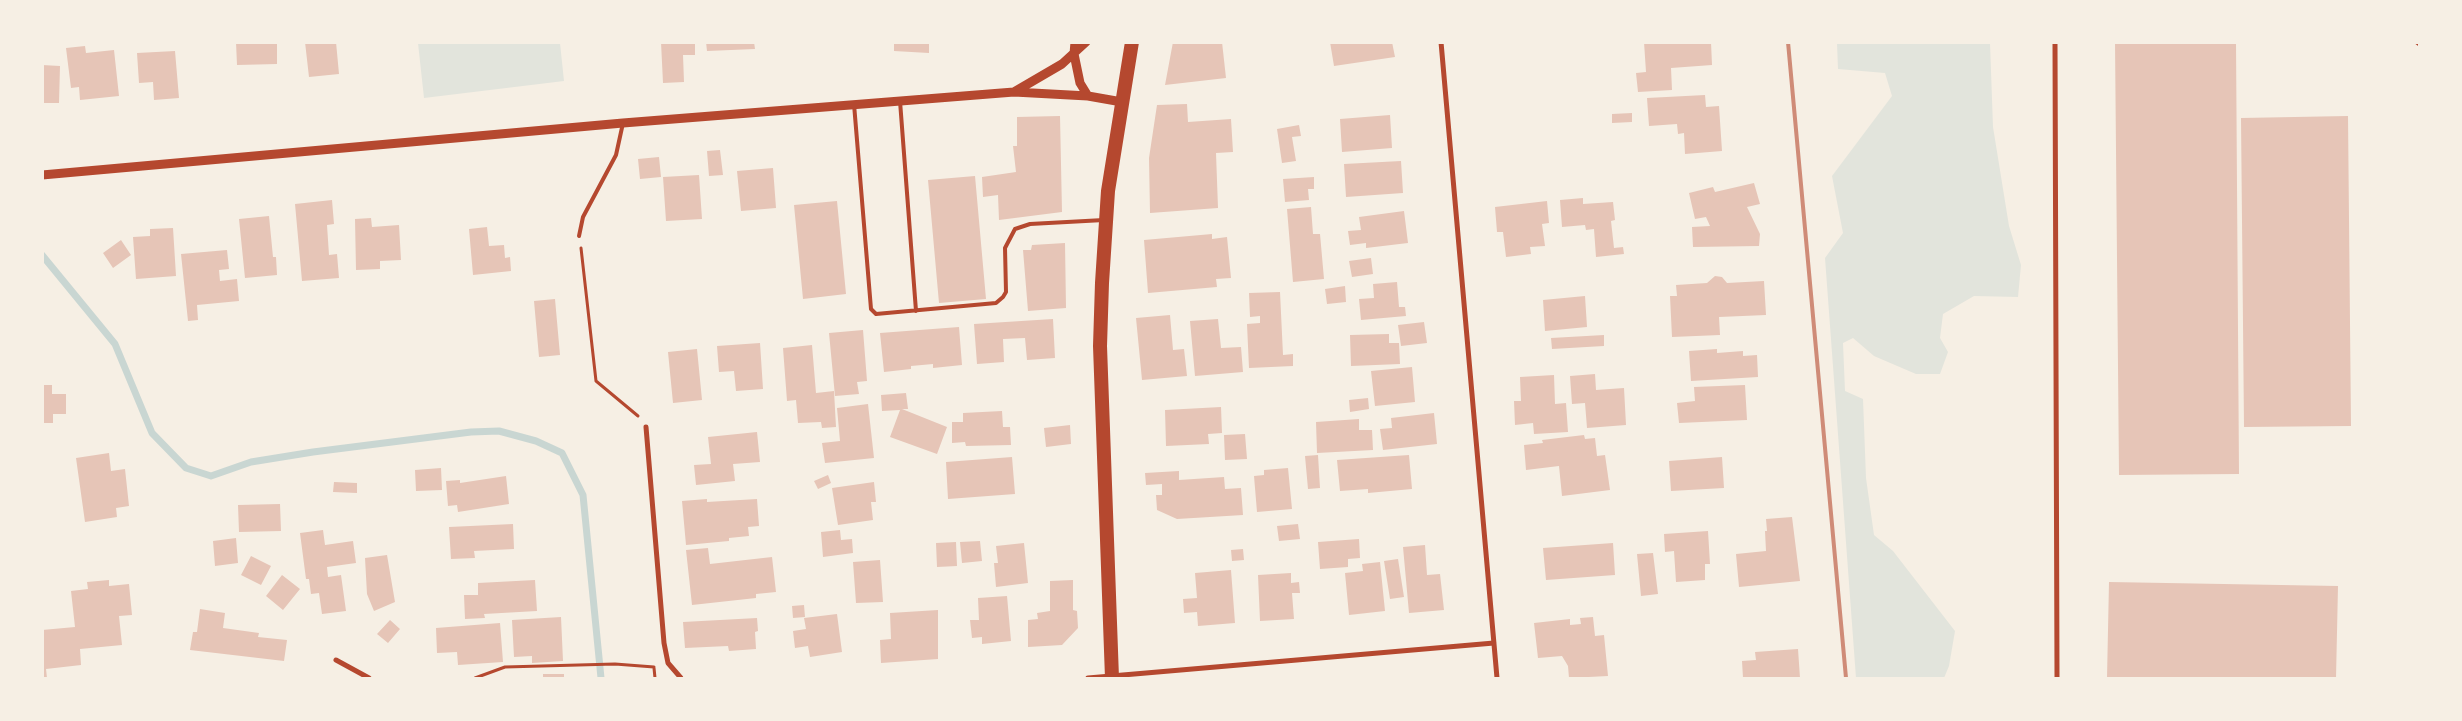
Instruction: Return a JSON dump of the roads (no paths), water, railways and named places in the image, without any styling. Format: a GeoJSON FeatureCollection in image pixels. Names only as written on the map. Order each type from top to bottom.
{"type":"FeatureCollection","features":[{"type":"Feature","properties":{"kind":"highway"},"geometry":{"type":"LineString","coordinates":[[1112,677],[1100,346],[1108,191],[1132,42]]}},
{"type":"Feature","properties":{"kind":"street"},"geometry":{"type":"LineString","coordinates":[[1075,42],[1074,54],[1080,83],[1088,96]]}},
{"type":"Feature","properties":{"kind":"street"},"geometry":{"type":"LineString","coordinates":[[1014,92],[1037,80],[1074,54],[1086,42]]}},
{"type":"Feature","properties":{"kind":"street"},"geometry":{"type":"LineString","coordinates":[[1441,42],[1497,678]]}},
{"type":"Feature","properties":{"kind":"street"},"geometry":{"type":"LineString","coordinates":[[2055,42],[2057,678]]}},
{"type":"Feature","properties":{"kind":"street"},"geometry":{"type":"LineString","coordinates":[[42,175],[623,123],[1014,92],[1088,96],[1122,102]]}},
{"type":"Feature","properties":{"kind":"street"},"geometry":{"type":"LineString","coordinates":[[646,427],[664,643],[668,663],[681,678]]}},
{"type":"Feature","properties":{"kind":"street"},"geometry":{"type":"LineString","coordinates":[[1088,678],[1494,643]]}},
{"type":"Feature","properties":{"kind":"street"},"geometry":{"type":"LineString","coordinates":[[336,660],[369,678]]}},
{"type":"Feature","properties":{"kind":"lane"},"geometry":{"type":"LineString","coordinates":[[2416,42],[2420,45]]}},
{"type":"Feature","properties":{"kind":"lane"},"geometry":{"type":"LineString","coordinates":[[900,100],[916,311]]}},
{"type":"Feature","properties":{"kind":"lane"},"geometry":{"type":"LineString","coordinates":[[854,104],[871,309],[873,313],[916,311],[1000,301],[1007,286],[1007,241],[1019,226],[1106,220]]}},
{"type":"Feature","properties":{"kind":"lane"},"geometry":{"type":"LineString","coordinates":[[579,236],[583,217],[616,155],[623,123]]}},
{"type":"Feature","properties":{"kind":"waterway"},"geometry":{"type":"LineString","coordinates":[[42,255],[115,344],[152,433],[186,468],[211,476],[251,462],[313,452],[471,432],[499,431],[536,441],[562,453],[583,495],[601,678]]}},
{"type":"Feature","properties":{"kind":"railway"},"geometry":{"type":"LineString","coordinates":[[1788,42],[1846,678]]}}]}
